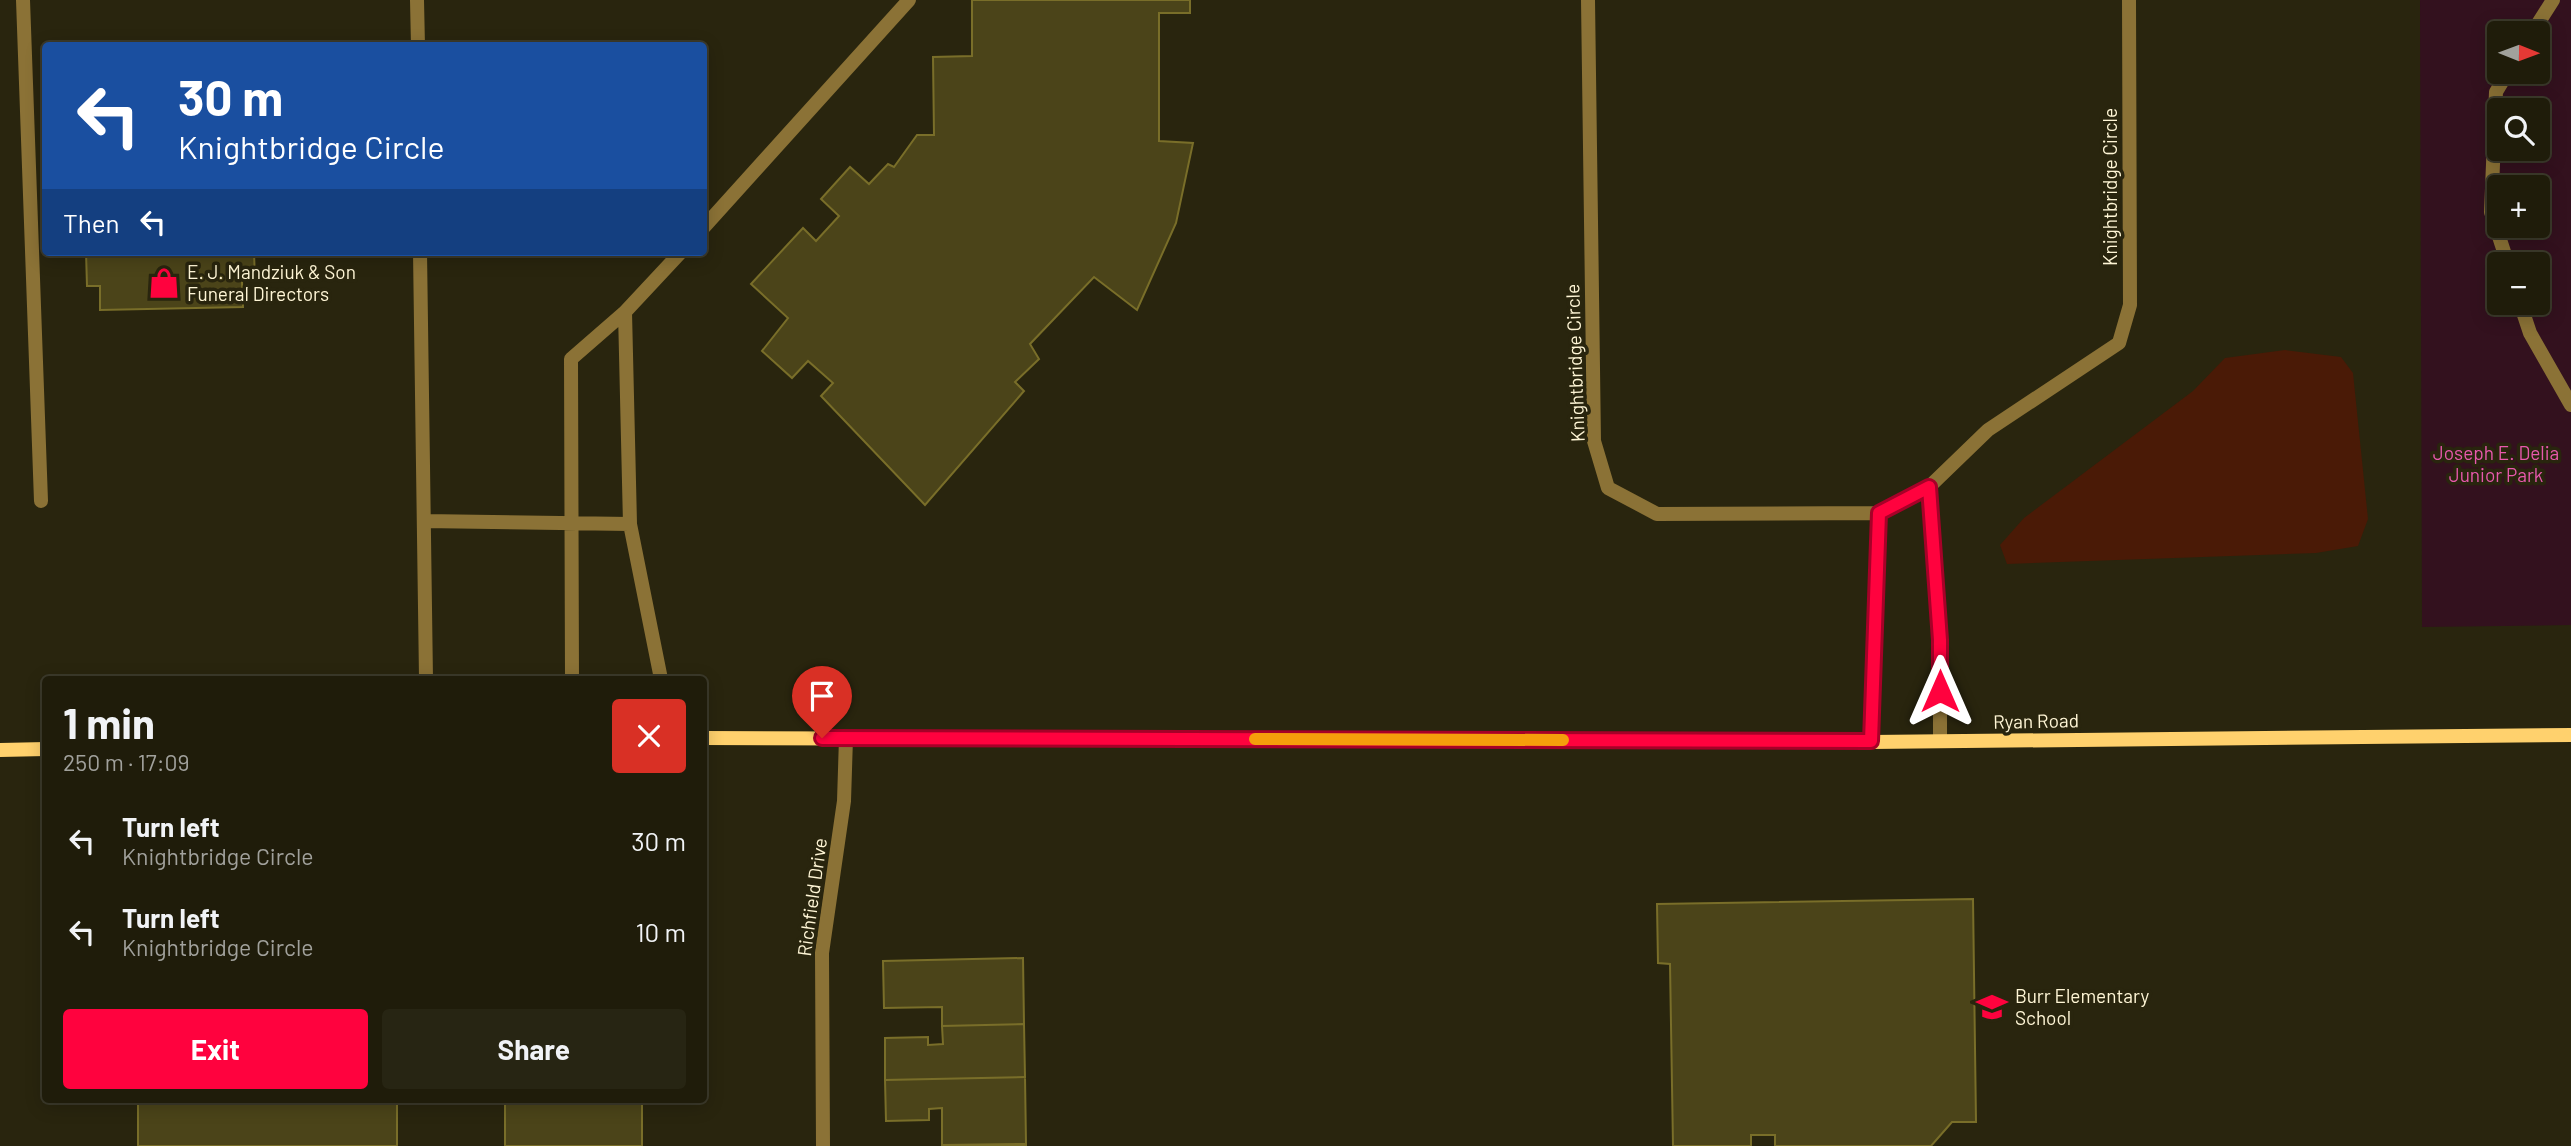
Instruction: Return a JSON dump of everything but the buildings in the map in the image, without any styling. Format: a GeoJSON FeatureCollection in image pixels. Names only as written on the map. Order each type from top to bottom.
{"type":"FeatureCollection","features":[{"type":"Feature","properties":{"kind":"main road","name":"Ryan Road"},"geometry":{"type":"LineString","coordinates":[[707,738],[1940,741],[2571,735]]}},
{"type":"Feature","properties":{"kind":"main road"},"geometry":{"type":"LineString","coordinates":[[0,750],[42,749]]}},
{"type":"Feature","properties":{"kind":"street"},"geometry":{"type":"LineString","coordinates":[[23,0],[41,501]]}},
{"type":"Feature","properties":{"kind":"street"},"geometry":{"type":"LineString","coordinates":[[417,0],[418,42]]}},
{"type":"Feature","properties":{"kind":"street"},"geometry":{"type":"LineString","coordinates":[[707,224],[909,0]]}},
{"type":"Feature","properties":{"kind":"street","name":"Knightbridge Circle"},"geometry":{"type":"LineString","coordinates":[[1588,0],[1594,441],[1608,488],[1657,514],[1879,513],[1929,487],[1988,430],[2119,343],[2130,305],[2129,0]]}},
{"type":"Feature","properties":{"kind":"street"},"geometry":{"type":"LineString","coordinates":[[2540,21],[2553,0]]}},
{"type":"Feature","properties":{"kind":"street"},"geometry":{"type":"LineString","coordinates":[[2501,84],[2496,92],[2491,212],[2504,252]]}},
{"type":"Feature","properties":{"kind":"street"},"geometry":{"type":"LineString","coordinates":[[421,256],[426,676]]}},
{"type":"Feature","properties":{"kind":"street"},"geometry":{"type":"LineString","coordinates":[[572,676],[571,359],[625,312],[677,256]]}},
{"type":"Feature","properties":{"kind":"street"},"geometry":{"type":"LineString","coordinates":[[625,312],[630,524],[660,676]]}},
{"type":"Feature","properties":{"kind":"street"},"geometry":{"type":"LineString","coordinates":[[2524,315],[2530,333],[2571,405]]}},
{"type":"Feature","properties":{"kind":"street"},"geometry":{"type":"LineString","coordinates":[[1929,487],[1940,640],[1940,741]]}},
{"type":"Feature","properties":{"kind":"street"},"geometry":{"type":"LineString","coordinates":[[1871,741],[1879,513]]}},
{"type":"Feature","properties":{"kind":"street"},"geometry":{"type":"LineString","coordinates":[[424,521],[630,524]]}},
{"type":"Feature","properties":{"kind":"street","name":"Richfield Drive"},"geometry":{"type":"LineString","coordinates":[[823,1146],[822,953],[844,801],[846,738]]}},
{"type":"Feature","properties":{"kind":"green space","name":"Joseph E. Delia Junior Park"},"geometry":{"type":"Polygon","coordinates":[[[2420,0],[2571,0],[2571,625],[2422,627],[2420,0]]]}},
{"type":"Feature","properties":{"kind":"shaded area"},"geometry":{"type":"Polygon","coordinates":[[[2285,350],[2341,357],[2353,373],[2368,519],[2358,546],[2316,553],[2007,564],[2000,545],[2024,518],[2193,391],[2225,358],[2285,350]]]}},
{"type":"Feature","properties":{"kind":"slow traffic"},"geometry":{"type":"LineString","coordinates":[[1255,739],[1563,740]]}},
{"type":"Feature","properties":{"kind":"place","name":"E. J. Mandziuk & Son Funeral Directors"},"geometry":{"type":"Point","coordinates":[164,283]}},
{"type":"Feature","properties":{"kind":"place","name":"Burr Elementary School"},"geometry":{"type":"Point","coordinates":[1992,1007]}},
{"type":"Feature","properties":{"kind":"route"},"geometry":{"type":"LineString","coordinates":[[822,738],[1871,741],[1877,640],[1879,513],[1929,487],[1940,640],[1940,691]]}}]}
